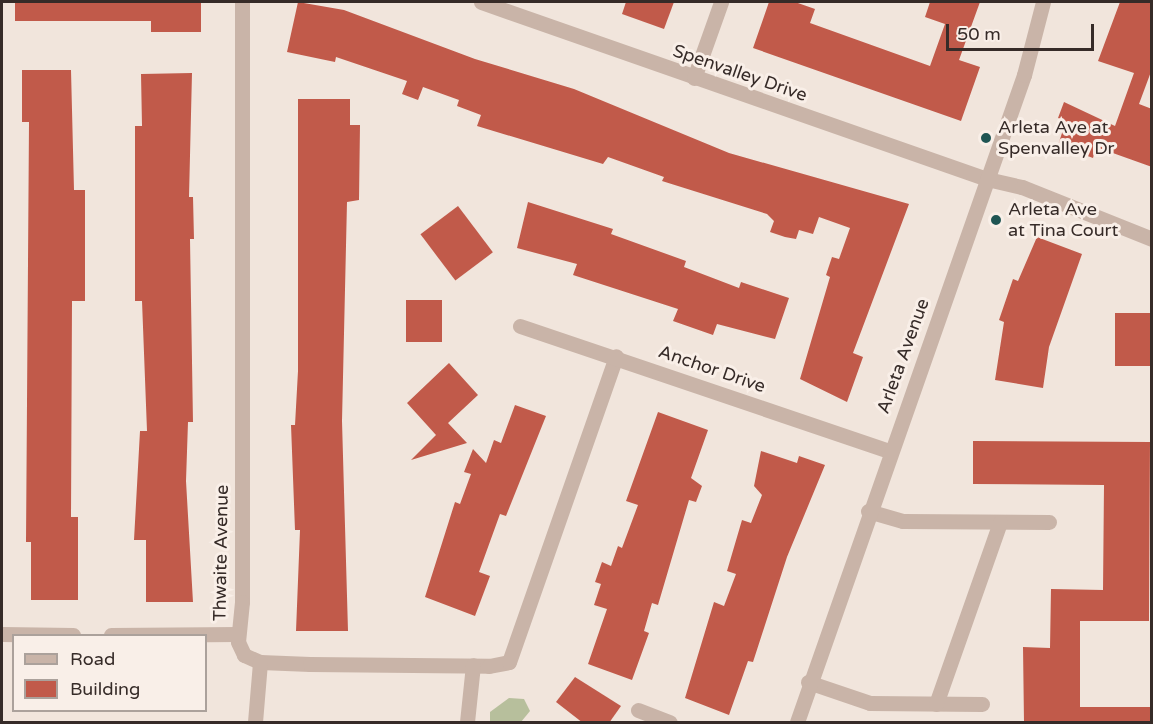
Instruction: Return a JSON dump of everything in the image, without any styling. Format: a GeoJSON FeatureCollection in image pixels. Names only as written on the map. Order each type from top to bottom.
{"type":"FeatureCollection","features":[{"type":"Feature","properties":{"kind":"street","name":"Thwaite Avenue"},"geometry":{"type":"LineString","coordinates":[[242,2],[242,602],[238,634],[244,656],[260,662]]}},
{"type":"Feature","properties":{"kind":"street","name":"Spenvalley Drive"},"geometry":{"type":"LineString","coordinates":[[481,2],[987,179],[1022,187],[1152,239]]}},
{"type":"Feature","properties":{"kind":"street"},"geometry":{"type":"LineString","coordinates":[[694,78],[721,2]]}},
{"type":"Feature","properties":{"kind":"street","name":"Arleta Avenue"},"geometry":{"type":"LineString","coordinates":[[797,723],[808,682],[1034,44],[1043,2]]}},
{"type":"Feature","properties":{"kind":"street","name":"Anchor Drive"},"geometry":{"type":"LineString","coordinates":[[520,326],[616,356],[889,451]]}},
{"type":"Feature","properties":{"kind":"street"},"geometry":{"type":"LineString","coordinates":[[255,723],[260,662],[501,665],[516,651],[616,356]]}},
{"type":"Feature","properties":{"kind":"street"},"geometry":{"type":"LineString","coordinates":[[868,511],[903,521],[1049,522]]}},
{"type":"Feature","properties":{"kind":"street"},"geometry":{"type":"LineString","coordinates":[[936,704],[1000,522]]}},
{"type":"Feature","properties":{"kind":"street"},"geometry":{"type":"LineString","coordinates":[[207,634],[238,634]]}},
{"type":"Feature","properties":{"kind":"street"},"geometry":{"type":"LineString","coordinates":[[467,723],[473,665]]}},
{"type":"Feature","properties":{"kind":"street"},"geometry":{"type":"LineString","coordinates":[[808,682],[870,703],[982,704]]}},
{"type":"Feature","properties":{"kind":"street"},"geometry":{"type":"LineString","coordinates":[[638,710],[670,723]]}},
{"type":"Feature","properties":{"kind":"green space"},"geometry":{"type":"Polygon","coordinates":[[[509,698],[524,699],[530,711],[521,722],[490,722],[490,712],[509,698]]]}},
{"type":"Feature","properties":{"kind":"building"},"geometry":{"type":"Polygon","coordinates":[[[15,2],[201,2],[201,32],[151,32],[151,21],[15,21],[15,2]]]}},
{"type":"Feature","properties":{"kind":"building"},"geometry":{"type":"Polygon","coordinates":[[[298,2],[344,10],[475,59],[574,89],[729,153],[909,204],[853,353],[863,357],[847,402],[800,379],[830,277],[826,275],[832,257],[839,259],[850,228],[819,217],[813,234],[799,230],[796,239],[785,237],[770,232],[774,221],[767,214],[662,181],[664,177],[608,157],[603,164],[477,126],[481,115],[457,106],[459,100],[423,87],[418,100],[402,94],[407,81],[336,57],[335,62],[287,52],[298,2]]]}},
{"type":"Feature","properties":{"kind":"building"},"geometry":{"type":"Polygon","coordinates":[[[626,2],[674,2],[664,29],[622,14],[626,2]]]}},
{"type":"Feature","properties":{"kind":"building"},"geometry":{"type":"Polygon","coordinates":[[[769,2],[795,2],[815,9],[810,23],[930,66],[945,24],[925,17],[930,2],[980,2],[959,60],[980,67],[961,121],[753,48],[769,2]]]}},
{"type":"Feature","properties":{"kind":"building"},"geometry":{"type":"Polygon","coordinates":[[[1120,2],[1152,2],[1152,69],[1139,104],[1152,109],[1152,167],[1096,147],[1093,158],[1058,145],[1066,121],[1058,118],[1064,102],[1115,126],[1134,73],[1098,61],[1120,2]]]}},
{"type":"Feature","properties":{"kind":"building"},"geometry":{"type":"Polygon","coordinates":[[[22,70],[71,70],[74,190],[85,190],[85,301],[72,301],[71,517],[78,517],[78,600],[31,600],[31,542],[26,542],[29,122],[22,122],[22,70]]]}},
{"type":"Feature","properties":{"kind":"building"},"geometry":{"type":"Polygon","coordinates":[[[192,73],[189,197],[193,197],[194,239],[190,239],[193,422],[188,422],[186,481],[193,602],[146,602],[146,540],[134,540],[140,431],[147,431],[142,301],[135,301],[135,126],[142,126],[141,74],[192,73]]]}},
{"type":"Feature","properties":{"kind":"building"},"geometry":{"type":"Polygon","coordinates":[[[298,99],[350,99],[350,125],[360,125],[359,200],[347,202],[342,421],[348,631],[296,631],[300,530],[295,530],[291,425],[295,425],[298,371],[298,99]]]}},
{"type":"Feature","properties":{"kind":"building"},"geometry":{"type":"Polygon","coordinates":[[[528,202],[613,229],[611,234],[686,261],[684,267],[739,288],[741,282],[789,298],[775,339],[717,324],[713,335],[673,321],[678,309],[573,275],[577,264],[517,248],[528,202]]]}},
{"type":"Feature","properties":{"kind":"building"},"geometry":{"type":"Polygon","coordinates":[[[458,206],[493,252],[455,281],[420,234],[458,206]]]}},
{"type":"Feature","properties":{"kind":"building"},"geometry":{"type":"Polygon","coordinates":[[[1037,237],[1082,254],[1049,347],[1043,388],[995,380],[1004,322],[999,320],[1013,279],[1018,281],[1037,237]]]}},
{"type":"Feature","properties":{"kind":"building"},"geometry":{"type":"Polygon","coordinates":[[[406,300],[442,300],[442,342],[406,342],[406,300]]]}},
{"type":"Feature","properties":{"kind":"building"},"geometry":{"type":"Polygon","coordinates":[[[1115,313],[1152,313],[1152,366],[1115,366],[1115,313]]]}},
{"type":"Feature","properties":{"kind":"building"},"geometry":{"type":"Polygon","coordinates":[[[449,363],[478,395],[448,423],[467,443],[411,460],[436,435],[407,403],[449,363]]]}},
{"type":"Feature","properties":{"kind":"building"},"geometry":{"type":"Polygon","coordinates":[[[515,405],[546,416],[506,516],[500,514],[479,572],[490,576],[475,616],[425,597],[455,502],[460,504],[471,474],[464,472],[473,449],[486,463],[494,440],[501,443],[515,405]]]}},
{"type":"Feature","properties":{"kind":"building"},"geometry":{"type":"Polygon","coordinates":[[[658,412],[708,430],[691,478],[702,486],[696,502],[689,500],[658,605],[652,603],[644,631],[649,633],[632,680],[588,664],[607,609],[594,605],[601,584],[595,582],[602,562],[611,566],[618,546],[622,548],[638,505],[626,501],[658,412]]]}},
{"type":"Feature","properties":{"kind":"building"},"geometry":{"type":"Polygon","coordinates":[[[973,441],[1150,442],[1149,621],[1080,621],[1080,707],[1152,707],[1152,723],[1024,723],[1023,647],[1050,648],[1051,589],[1103,590],[1104,485],[973,484],[973,441]]]}},
{"type":"Feature","properties":{"kind":"building"},"geometry":{"type":"Polygon","coordinates":[[[761,451],[797,463],[799,456],[825,465],[787,557],[753,662],[748,661],[729,715],[685,698],[714,602],[724,606],[736,574],[727,571],[742,520],[751,523],[762,495],[754,486],[761,451]]]}},
{"type":"Feature","properties":{"kind":"building"},"geometry":{"type":"Polygon","coordinates":[[[575,677],[621,706],[609,723],[583,723],[556,702],[575,677]]]}},
{"type":"Feature","properties":{"kind":"place","name":"Arleta Ave at Spenvalley Dr"},"geometry":{"type":"Point","coordinates":[986,138]}},
{"type":"Feature","properties":{"kind":"place","name":"Arleta Ave at Tina Court"},"geometry":{"type":"Point","coordinates":[996,220]}}]}
